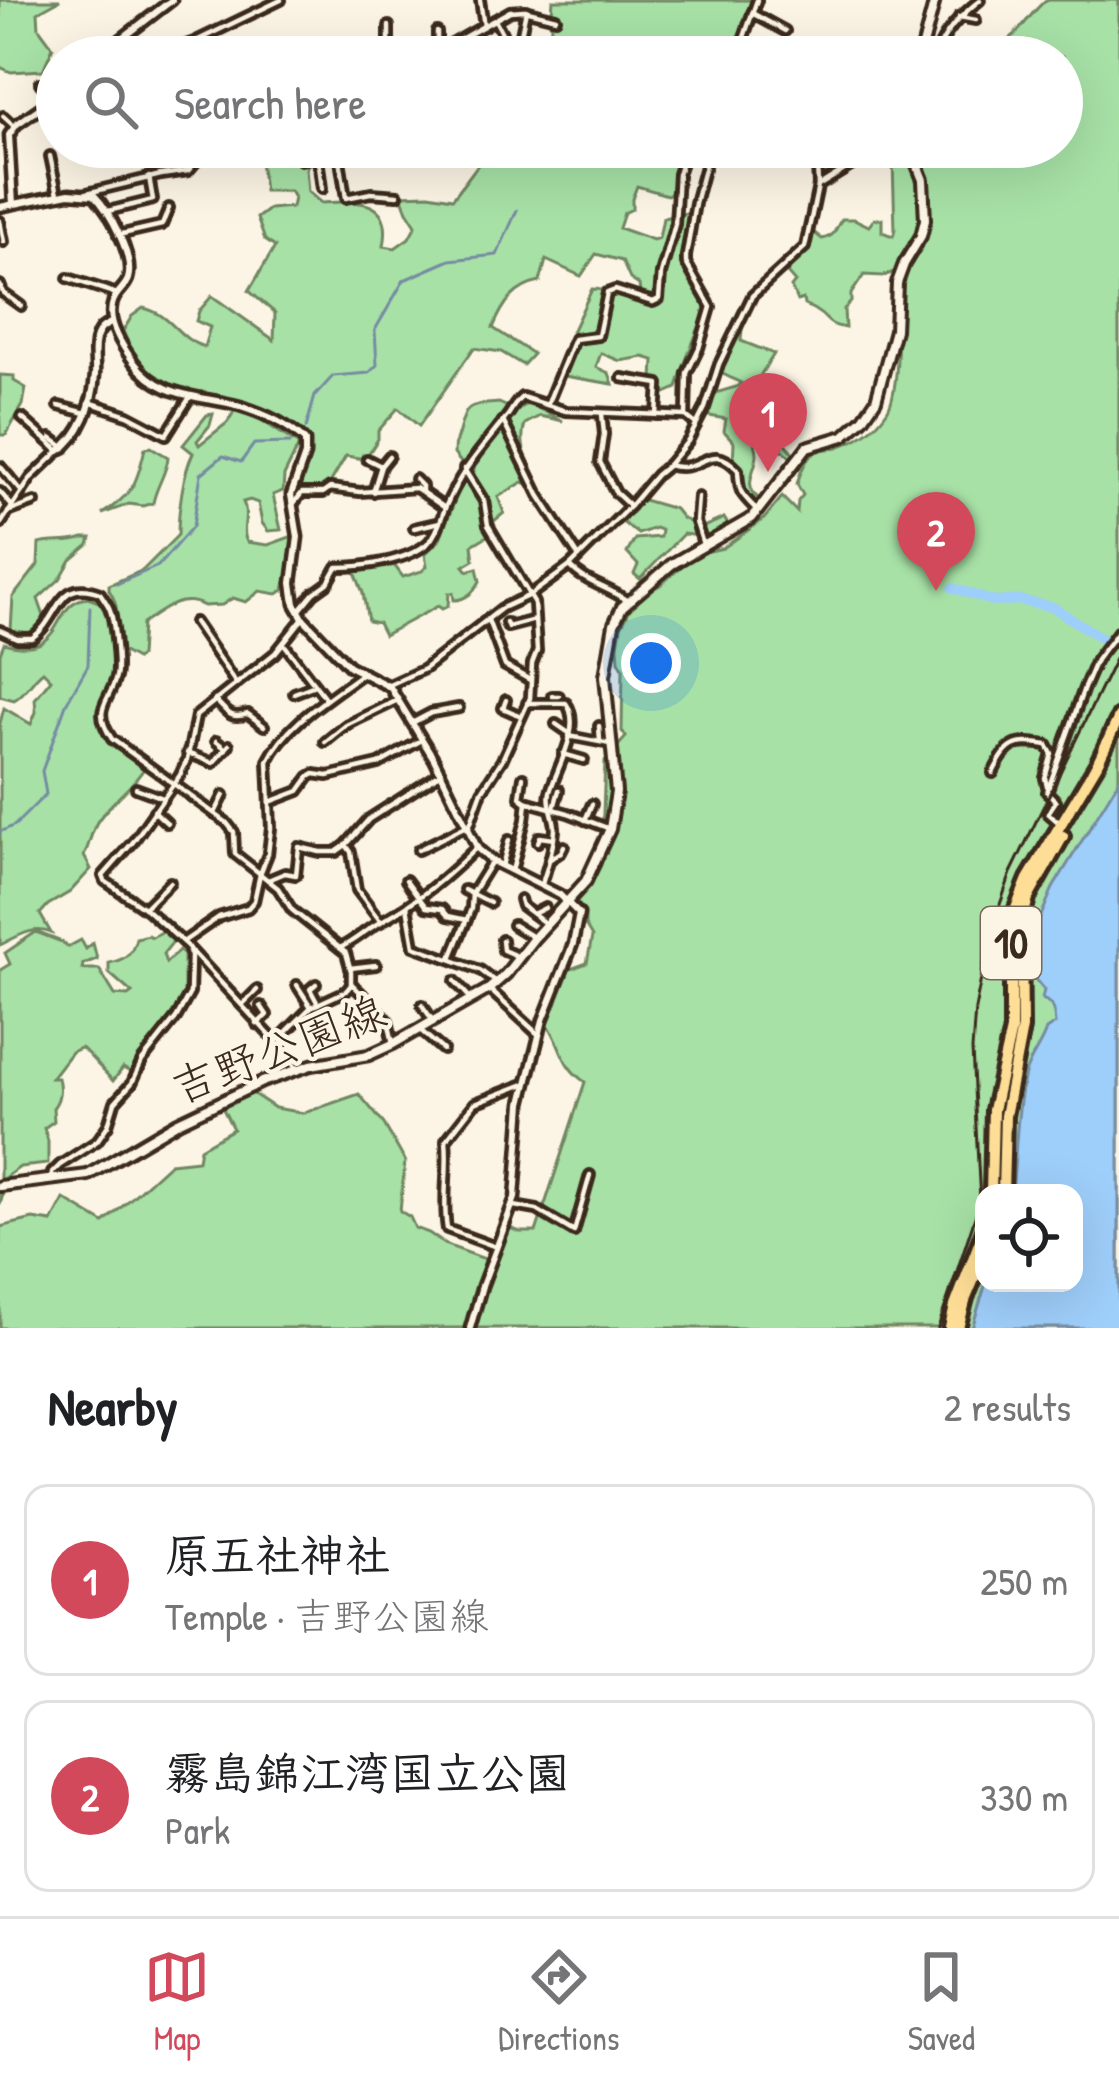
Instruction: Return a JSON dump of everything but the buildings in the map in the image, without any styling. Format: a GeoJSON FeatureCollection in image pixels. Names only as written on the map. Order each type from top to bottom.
{"type":"FeatureCollection","features":[{"type":"Feature","properties":{"kind":"highway","name":"10"},"geometry":{"type":"LineString","coordinates":[[992,1184],[993,1110],[1011,1030],[1013,921],[1028,879],[1097,764],[1119,717]]}},
{"type":"Feature","properties":{"kind":"highway","name":"10"},"geometry":{"type":"LineString","coordinates":[[1003,1184],[1005,1116],[1022,1028],[1019,956],[1023,913],[1119,733]]}},
{"type":"Feature","properties":{"kind":"highway"},"geometry":{"type":"LineString","coordinates":[[954,1328],[955,1306],[975,1254]]}},
{"type":"Feature","properties":{"kind":"highway"},"geometry":{"type":"LineString","coordinates":[[954,1328],[975,1276]]}},
{"type":"Feature","properties":{"kind":"main road"},"geometry":{"type":"LineString","coordinates":[[926,36],[935,0]]}},
{"type":"Feature","properties":{"kind":"main road"},"geometry":{"type":"LineString","coordinates":[[627,601],[672,564],[758,512],[807,447],[844,436],[876,400],[894,339],[897,283],[924,229],[925,189],[917,168]]}},
{"type":"Feature","properties":{"kind":"main road","name":"吉野公園線"},"geometry":{"type":"LineString","coordinates":[[0,1186],[96,1172],[178,1122],[262,1082],[297,1069],[369,1055],[493,986],[591,874],[610,829],[616,802],[605,742],[605,676],[614,624],[627,601]]}},
{"type":"Feature","properties":{"kind":"street"},"geometry":{"type":"LineString","coordinates":[[122,36],[159,3],[172,0]]}},
{"type":"Feature","properties":{"kind":"street"},"geometry":{"type":"LineString","coordinates":[[202,36],[280,0]]}},
{"type":"Feature","properties":{"kind":"street"},"geometry":{"type":"LineString","coordinates":[[480,0],[484,26]]}},
{"type":"Feature","properties":{"kind":"street"},"geometry":{"type":"LineString","coordinates":[[744,36],[757,0]]}},
{"type":"Feature","properties":{"kind":"street"},"geometry":{"type":"LineString","coordinates":[[945,36],[980,0]]}},
{"type":"Feature","properties":{"kind":"street"},"geometry":{"type":"LineString","coordinates":[[520,36],[526,10]]}},
{"type":"Feature","properties":{"kind":"street"},"geometry":{"type":"LineString","coordinates":[[467,36],[510,11],[556,18]]}},
{"type":"Feature","properties":{"kind":"street"},"geometry":{"type":"LineString","coordinates":[[752,14],[785,32]]}},
{"type":"Feature","properties":{"kind":"street"},"geometry":{"type":"LineString","coordinates":[[959,17],[976,20]]}},
{"type":"Feature","properties":{"kind":"street"},"geometry":{"type":"LineString","coordinates":[[495,20],[502,36]]}},
{"type":"Feature","properties":{"kind":"street"},"geometry":{"type":"LineString","coordinates":[[389,26],[389,36]]}},
{"type":"Feature","properties":{"kind":"street"},"geometry":{"type":"LineString","coordinates":[[14,204],[4,139],[36,112]]}},
{"type":"Feature","properties":{"kind":"street"},"geometry":{"type":"LineString","coordinates":[[3,116],[15,127]]}},
{"type":"Feature","properties":{"kind":"street"},"geometry":{"type":"LineString","coordinates":[[53,168],[58,194]]}},
{"type":"Feature","properties":{"kind":"street"},"geometry":{"type":"LineString","coordinates":[[0,208],[191,168]]}},
{"type":"Feature","properties":{"kind":"street"},"geometry":{"type":"LineString","coordinates":[[319,168],[322,189]]}},
{"type":"Feature","properties":{"kind":"street"},"geometry":{"type":"LineString","coordinates":[[341,168],[346,198],[398,195]]}},
{"type":"Feature","properties":{"kind":"street"},"geometry":{"type":"LineString","coordinates":[[547,405],[574,339],[598,336],[608,293],[615,290],[652,302],[659,299],[675,224],[680,168]]}},
{"type":"Feature","properties":{"kind":"street"},"geometry":{"type":"LineString","coordinates":[[686,416],[687,373],[711,307],[686,263],[704,168]]}},
{"type":"Feature","properties":{"kind":"street"},"geometry":{"type":"LineString","coordinates":[[388,686],[424,669],[502,608],[530,595],[570,566],[688,441],[752,296],[805,247],[817,168]]}},
{"type":"Feature","properties":{"kind":"street"},"geometry":{"type":"LineString","coordinates":[[818,186],[848,168]]}},
{"type":"Feature","properties":{"kind":"street"},"geometry":{"type":"LineString","coordinates":[[108,211],[153,200],[149,177]]}},
{"type":"Feature","properties":{"kind":"street"},"geometry":{"type":"LineString","coordinates":[[87,193],[108,211],[129,269],[111,306],[112,322],[134,363],[163,389],[256,412],[305,441],[291,495],[298,537],[292,594],[301,614],[349,666],[388,686],[441,772],[477,847],[492,861],[568,900],[579,914],[527,1083],[513,1206],[470,1328]]}},
{"type":"Feature","properties":{"kind":"street"},"geometry":{"type":"LineString","coordinates":[[118,235],[162,225],[169,208]]}},
{"type":"Feature","properties":{"kind":"street"},"geometry":{"type":"LineString","coordinates":[[0,221],[4,242]]}},
{"type":"Feature","properties":{"kind":"street"},"geometry":{"type":"LineString","coordinates":[[68,278],[116,294]]}},
{"type":"Feature","properties":{"kind":"street"},"geometry":{"type":"LineString","coordinates":[[0,285],[21,306]]}},
{"type":"Feature","properties":{"kind":"street"},"geometry":{"type":"LineString","coordinates":[[0,526],[31,478],[79,432],[95,377],[98,334],[112,322]]}},
{"type":"Feature","properties":{"kind":"street"},"geometry":{"type":"LineString","coordinates":[[622,378],[659,384],[657,415]]}},
{"type":"Feature","properties":{"kind":"street"},"geometry":{"type":"LineString","coordinates":[[89,402],[166,435],[190,397]]}},
{"type":"Feature","properties":{"kind":"street"},"geometry":{"type":"LineString","coordinates":[[297,1069],[184,943],[103,876],[174,783],[188,753],[196,716],[284,644],[337,567],[368,566],[416,552],[433,539],[464,469],[516,400],[522,397],[566,411],[686,416],[696,424]]}},
{"type":"Feature","properties":{"kind":"street"},"geometry":{"type":"LineString","coordinates":[[59,406],[86,413]]}},
{"type":"Feature","properties":{"kind":"street"},"geometry":{"type":"LineString","coordinates":[[602,414],[600,462],[616,493],[629,506]]}},
{"type":"Feature","properties":{"kind":"street"},"geometry":{"type":"LineString","coordinates":[[22,418],[62,450]]}},
{"type":"Feature","properties":{"kind":"street"},"geometry":{"type":"LineString","coordinates":[[503,422],[538,495],[579,557]]}},
{"type":"Feature","properties":{"kind":"street"},"geometry":{"type":"LineString","coordinates":[[51,438],[62,450]]}},
{"type":"Feature","properties":{"kind":"street"},"geometry":{"type":"LineString","coordinates":[[374,492],[388,456]]}},
{"type":"Feature","properties":{"kind":"street"},"geometry":{"type":"LineString","coordinates":[[668,465],[680,469],[714,457],[727,458],[738,470],[740,493],[758,512]]}},
{"type":"Feature","properties":{"kind":"street"},"geometry":{"type":"LineString","coordinates":[[367,459],[381,466]]}},
{"type":"Feature","properties":{"kind":"street"},"geometry":{"type":"LineString","coordinates":[[0,466],[22,492]]}},
{"type":"Feature","properties":{"kind":"street"},"geometry":{"type":"LineString","coordinates":[[418,850],[467,828],[527,703],[537,651],[534,603],[488,525],[484,501],[464,469]]}},
{"type":"Feature","properties":{"kind":"street"},"geometry":{"type":"LineString","coordinates":[[415,479],[445,508]]}},
{"type":"Feature","properties":{"kind":"street"},"geometry":{"type":"LineString","coordinates":[[292,508],[302,493],[323,493],[330,488],[422,490]]}},
{"type":"Feature","properties":{"kind":"street"},"geometry":{"type":"LineString","coordinates":[[0,492],[10,510]]}},
{"type":"Feature","properties":{"kind":"street"},"geometry":{"type":"LineString","coordinates":[[698,496],[697,522],[703,544]]}},
{"type":"Feature","properties":{"kind":"street"},"geometry":{"type":"LineString","coordinates":[[10,510],[35,502]]}},
{"type":"Feature","properties":{"kind":"street"},"geometry":{"type":"LineString","coordinates":[[414,528],[440,522]]}},
{"type":"Feature","properties":{"kind":"street"},"geometry":{"type":"LineString","coordinates":[[570,566],[579,576],[627,601]]}},
{"type":"Feature","properties":{"kind":"street"},"geometry":{"type":"LineString","coordinates":[[0,631],[32,638],[73,589],[100,593],[112,616],[117,676],[102,716],[112,739],[214,812],[234,832],[235,854],[278,888],[292,910],[346,953],[352,984],[388,1020],[392,1045]]}},
{"type":"Feature","properties":{"kind":"street"},"geometry":{"type":"LineString","coordinates":[[488,620],[506,666],[531,680]]}},
{"type":"Feature","properties":{"kind":"street"},"geometry":{"type":"LineString","coordinates":[[506,623],[508,627],[535,620]]}},
{"type":"Feature","properties":{"kind":"street"},"geometry":{"type":"LineString","coordinates":[[194,622],[235,682]]}},
{"type":"Feature","properties":{"kind":"street"},"geometry":{"type":"LineString","coordinates":[[1046,792],[1096,660],[1119,630]]}},
{"type":"Feature","properties":{"kind":"street"},"geometry":{"type":"LineString","coordinates":[[284,644],[326,700]]}},
{"type":"Feature","properties":{"kind":"street"},"geometry":{"type":"LineString","coordinates":[[184,943],[219,916],[254,902],[268,854],[271,753],[302,718],[361,674]]}},
{"type":"Feature","properties":{"kind":"street"},"geometry":{"type":"LineString","coordinates":[[294,694],[315,685]]}},
{"type":"Feature","properties":{"kind":"street"},"geometry":{"type":"LineString","coordinates":[[527,703],[557,697],[570,706],[569,734],[549,795],[554,839],[541,886]]}},
{"type":"Feature","properties":{"kind":"street"},"geometry":{"type":"LineString","coordinates":[[215,700],[231,716],[248,714],[264,726]]}},
{"type":"Feature","properties":{"kind":"street"},"geometry":{"type":"LineString","coordinates":[[325,742],[346,725],[398,700]]}},
{"type":"Feature","properties":{"kind":"street"},"geometry":{"type":"LineString","coordinates":[[506,700],[502,708],[521,716]]}},
{"type":"Feature","properties":{"kind":"street"},"geometry":{"type":"LineString","coordinates":[[412,723],[431,712],[459,708]]}},
{"type":"Feature","properties":{"kind":"street"},"geometry":{"type":"LineString","coordinates":[[556,724],[569,734],[605,742]]}},
{"type":"Feature","properties":{"kind":"street"},"geometry":{"type":"LineString","coordinates":[[598,726],[605,742]]}},
{"type":"Feature","properties":{"kind":"street"},"geometry":{"type":"LineString","coordinates":[[270,802],[299,791],[314,774],[328,776],[379,764],[422,740]]}},
{"type":"Feature","properties":{"kind":"street"},"geometry":{"type":"LineString","coordinates":[[188,753],[213,763],[228,747],[216,741]]}},
{"type":"Feature","properties":{"kind":"street"},"geometry":{"type":"LineString","coordinates":[[993,773],[1013,743],[1047,745],[1052,754],[1046,792],[1055,801],[1048,813],[1062,824]]}},
{"type":"Feature","properties":{"kind":"street"},"geometry":{"type":"LineString","coordinates":[[563,754],[584,760]]}},
{"type":"Feature","properties":{"kind":"street"},"geometry":{"type":"LineString","coordinates":[[268,880],[285,873],[296,875],[299,847],[328,853],[346,845],[369,819],[441,772]]}},
{"type":"Feature","properties":{"kind":"street"},"geometry":{"type":"LineString","coordinates":[[523,777],[520,797],[527,802],[610,829]]}},
{"type":"Feature","properties":{"kind":"street"},"geometry":{"type":"LineString","coordinates":[[136,788],[163,798]]}},
{"type":"Feature","properties":{"kind":"street"},"geometry":{"type":"LineString","coordinates":[[552,808],[559,790]]}},
{"type":"Feature","properties":{"kind":"street"},"geometry":{"type":"LineString","coordinates":[[214,812],[224,795]]}},
{"type":"Feature","properties":{"kind":"street"},"geometry":{"type":"LineString","coordinates":[[512,871],[527,802]]}},
{"type":"Feature","properties":{"kind":"street"},"geometry":{"type":"LineString","coordinates":[[585,820],[592,804]]}},
{"type":"Feature","properties":{"kind":"street"},"geometry":{"type":"LineString","coordinates":[[154,811],[167,823]]}},
{"type":"Feature","properties":{"kind":"street"},"geometry":{"type":"LineString","coordinates":[[538,842],[540,837],[554,839]]}},
{"type":"Feature","properties":{"kind":"street"},"geometry":{"type":"LineString","coordinates":[[502,866],[509,840]]}},
{"type":"Feature","properties":{"kind":"street"},"geometry":{"type":"LineString","coordinates":[[346,845],[357,890],[381,922]]}},
{"type":"Feature","properties":{"kind":"street"},"geometry":{"type":"LineString","coordinates":[[549,860],[564,846]]}},
{"type":"Feature","properties":{"kind":"street"},"geometry":{"type":"LineString","coordinates":[[340,948],[442,882],[477,847]]}},
{"type":"Feature","properties":{"kind":"street"},"geometry":{"type":"LineString","coordinates":[[452,958],[472,893],[492,861]]}},
{"type":"Feature","properties":{"kind":"street"},"geometry":{"type":"LineString","coordinates":[[406,880],[431,910],[467,920]]}},
{"type":"Feature","properties":{"kind":"street"},"geometry":{"type":"LineString","coordinates":[[144,908],[170,882]]}},
{"type":"Feature","properties":{"kind":"street"},"geometry":{"type":"LineString","coordinates":[[464,890],[490,903]]}},
{"type":"Feature","properties":{"kind":"street"},"geometry":{"type":"LineString","coordinates":[[519,903],[546,924]]}},
{"type":"Feature","properties":{"kind":"street"},"geometry":{"type":"LineString","coordinates":[[407,906],[414,946],[479,970],[539,1035]]}},
{"type":"Feature","properties":{"kind":"street"},"geometry":{"type":"LineString","coordinates":[[533,914],[545,908]]}},
{"type":"Feature","properties":{"kind":"street"},"geometry":{"type":"LineString","coordinates":[[512,925],[534,938]]}},
{"type":"Feature","properties":{"kind":"street"},"geometry":{"type":"LineString","coordinates":[[502,940],[502,950],[519,957]]}},
{"type":"Feature","properties":{"kind":"street"},"geometry":{"type":"LineString","coordinates":[[52,1180],[60,1165],[97,1142],[115,1102],[190,993],[191,956],[184,943]]}},
{"type":"Feature","properties":{"kind":"street"},"geometry":{"type":"LineString","coordinates":[[350,968],[376,964]]}},
{"type":"Feature","properties":{"kind":"street"},"geometry":{"type":"LineString","coordinates":[[455,981],[470,999]]}},
{"type":"Feature","properties":{"kind":"street"},"geometry":{"type":"LineString","coordinates":[[315,1005],[310,989],[316,984]]}},
{"type":"Feature","properties":{"kind":"street"},"geometry":{"type":"LineString","coordinates":[[276,1042],[315,1005],[352,984]]}},
{"type":"Feature","properties":{"kind":"street"},"geometry":{"type":"LineString","coordinates":[[297,985],[315,1005]]}},
{"type":"Feature","properties":{"kind":"street"},"geometry":{"type":"LineString","coordinates":[[242,1005],[257,990]]}},
{"type":"Feature","properties":{"kind":"street"},"geometry":{"type":"LineString","coordinates":[[336,995],[342,1002]]}},
{"type":"Feature","properties":{"kind":"street"},"geometry":{"type":"LineString","coordinates":[[422,1005],[433,1021]]}},
{"type":"Feature","properties":{"kind":"street"},"geometry":{"type":"LineString","coordinates":[[257,1024],[267,1015],[261,1006]]}},
{"type":"Feature","properties":{"kind":"street"},"geometry":{"type":"LineString","coordinates":[[419,1029],[442,1050]]}},
{"type":"Feature","properties":{"kind":"street"},"geometry":{"type":"LineString","coordinates":[[496,1247],[447,1228],[446,1141],[476,1103],[527,1083]]}},
{"type":"Feature","properties":{"kind":"street"},"geometry":{"type":"LineString","coordinates":[[513,1206],[536,1210],[574,1232],[590,1175]]}},
{"type":"Feature","properties":{"kind":"green space"},"geometry":{"type":"Polygon","coordinates":[[[0,0],[60,0],[38,12],[45,36],[36,36],[36,70],[11,72],[0,67],[0,0]]]}},
{"type":"Feature","properties":{"kind":"green space"},"geometry":{"type":"Polygon","coordinates":[[[553,0],[761,0],[746,36],[550,36],[553,0]]]}},
{"type":"Feature","properties":{"kind":"green space"},"geometry":{"type":"Polygon","coordinates":[[[1046,0],[1119,0],[1119,1328],[0,1328],[0,1227],[33,1219],[52,1222],[64,1199],[104,1223],[170,1163],[198,1160],[200,1148],[233,1129],[221,1105],[249,1091],[275,1108],[304,1113],[359,1094],[384,1124],[405,1161],[400,1211],[415,1228],[446,1245],[493,1262],[510,1228],[536,1232],[585,1082],[566,1062],[547,1023],[568,970],[587,963],[592,937],[585,912],[575,900],[590,886],[601,865],[605,761],[626,737],[618,646],[621,627],[635,599],[696,554],[723,548],[764,519],[782,497],[797,512],[803,495],[797,484],[809,458],[857,439],[887,411],[897,365],[896,271],[864,275],[844,309],[845,328],[830,323],[804,305],[803,299],[797,301],[791,287],[795,282],[787,273],[812,231],[822,239],[833,234],[842,219],[869,226],[874,219],[882,219],[882,232],[893,236],[893,168],[1083,168],[1083,36],[1013,36],[1046,0]]]}},
{"type":"Feature","properties":{"kind":"green space"},"geometry":{"type":"Polygon","coordinates":[[[261,168],[306,168],[308,192],[321,203],[359,203],[378,210],[386,230],[384,246],[395,248],[416,225],[401,195],[453,198],[476,168],[683,168],[677,173],[674,192],[667,195],[637,186],[632,209],[624,213],[619,228],[653,240],[659,238],[663,218],[687,213],[692,221],[687,262],[707,304],[677,388],[661,395],[661,382],[653,380],[654,360],[644,357],[620,361],[601,353],[596,367],[609,373],[613,384],[564,376],[574,351],[571,334],[592,289],[641,300],[639,285],[630,279],[622,261],[596,254],[581,276],[546,260],[540,282],[510,298],[493,328],[533,354],[523,365],[501,352],[474,348],[419,426],[398,408],[378,431],[365,459],[346,456],[326,490],[295,497],[309,448],[302,432],[269,414],[164,383],[143,364],[123,331],[143,308],[204,347],[210,327],[196,321],[212,296],[274,340],[275,313],[249,291],[275,247],[265,240],[257,218],[269,209],[292,207],[294,198],[290,191],[264,191],[261,168]]]}},
{"type":"Feature","properties":{"kind":"green space"},"geometry":{"type":"Polygon","coordinates":[[[742,329],[741,341],[774,354],[761,374],[757,392],[774,409],[794,406],[793,433],[783,439],[793,453],[791,458],[769,437],[758,436],[755,444],[751,486],[759,499],[757,505],[745,495],[744,479],[733,463],[734,442],[724,431],[726,419],[704,415],[712,394],[741,383],[719,372],[742,329]]]}},
{"type":"Feature","properties":{"kind":"green space"},"geometry":{"type":"Polygon","coordinates":[[[0,375],[14,376],[26,388],[23,405],[6,435],[0,435],[0,375]]]}},
{"type":"Feature","properties":{"kind":"green space"},"geometry":{"type":"Polygon","coordinates":[[[499,403],[517,411],[528,403],[563,421],[540,416],[525,424],[523,446],[537,481],[535,487],[523,482],[498,497],[504,513],[494,521],[494,532],[472,545],[474,560],[464,566],[468,571],[477,568],[480,581],[473,591],[454,600],[449,593],[448,606],[438,606],[384,635],[378,623],[368,621],[355,572],[391,561],[403,577],[427,566],[425,554],[439,541],[463,480],[473,481],[475,459],[463,465],[454,454],[464,417],[474,406],[499,403]]]}},
{"type":"Feature","properties":{"kind":"green space"},"geometry":{"type":"Polygon","coordinates":[[[235,410],[255,416],[299,445],[284,476],[283,491],[273,495],[281,530],[268,531],[258,503],[243,502],[247,542],[268,545],[293,536],[294,557],[284,590],[277,594],[260,591],[246,602],[233,598],[222,605],[172,605],[142,624],[136,659],[116,648],[117,610],[109,585],[143,570],[178,535],[186,471],[193,453],[183,445],[207,415],[213,414],[199,445],[227,423],[235,410]]]}},
{"type":"Feature","properties":{"kind":"green space"},"geometry":{"type":"Polygon","coordinates":[[[145,448],[168,457],[153,503],[129,504],[102,514],[132,487],[145,448]]]}},
{"type":"Feature","properties":{"kind":"green space"},"geometry":{"type":"Polygon","coordinates":[[[640,499],[675,509],[701,528],[724,518],[730,528],[707,540],[683,534],[640,579],[634,574],[638,565],[627,553],[635,539],[660,537],[661,530],[638,534],[618,519],[640,499]]]}},
{"type":"Feature","properties":{"kind":"green space"},"geometry":{"type":"Polygon","coordinates":[[[91,538],[89,545],[38,599],[45,619],[42,624],[31,632],[11,630],[13,597],[38,565],[39,544],[91,538]]]}},
{"type":"Feature","properties":{"kind":"green space"},"geometry":{"type":"Polygon","coordinates":[[[88,598],[104,608],[112,641],[113,675],[100,708],[101,730],[114,746],[145,767],[96,823],[84,856],[91,869],[40,914],[51,933],[31,931],[0,945],[0,723],[4,708],[31,724],[35,699],[51,679],[43,671],[14,700],[0,696],[0,653],[4,643],[38,644],[67,609],[88,598]]]}},
{"type":"Feature","properties":{"kind":"green space"},"geometry":{"type":"Polygon","coordinates":[[[166,929],[176,938],[163,954],[166,963],[179,950],[184,955],[184,997],[171,1024],[132,1073],[123,1068],[113,1081],[84,1050],[71,1052],[51,1078],[58,1078],[60,1090],[54,1121],[44,1128],[48,1164],[20,1167],[0,1181],[0,970],[10,964],[5,953],[36,932],[68,947],[81,940],[86,949],[93,943],[97,959],[83,964],[82,969],[99,969],[115,995],[128,996],[132,993],[109,973],[109,963],[127,955],[136,938],[152,937],[166,929]]]}},
{"type":"Feature","properties":{"kind":"water"},"geometry":{"type":"Polygon","coordinates":[[[1119,780],[1119,1328],[972,1328],[983,1292],[1083,1292],[1083,1184],[1013,1184],[1027,1068],[1046,1030],[1055,1024],[1051,1006],[1042,999],[1044,990],[1033,977],[1037,925],[1053,888],[1119,780]]]}},
{"type":"Feature","properties":{"kind":"waterway"},"geometry":{"type":"LineString","coordinates":[[306,428],[315,396],[333,376],[369,373],[377,365],[375,330],[404,280],[450,260],[497,255],[517,210]]}},
{"type":"Feature","properties":{"kind":"waterway"},"geometry":{"type":"LineString","coordinates":[[117,584],[158,566],[193,526],[201,474],[223,456],[241,462],[254,444],[290,443]]}},
{"type":"Feature","properties":{"kind":"waterway"},"geometry":{"type":"LineString","coordinates":[[953,588],[995,602],[1018,600],[1053,607],[1109,643]]}},
{"type":"Feature","properties":{"kind":"waterway"},"geometry":{"type":"LineString","coordinates":[[0,832],[15,825],[46,794],[42,771],[66,704],[88,665],[90,607]]}},
{"type":"Feature","properties":{"kind":"railway"},"geometry":{"type":"LineString","coordinates":[[938,1328],[980,1202],[972,1050],[990,933],[1011,873],[1119,651]]}},
{"type":"Feature","properties":{"kind":"place","name":"原五社神社"},"geometry":{"type":"Point","coordinates":[768,472]}},
{"type":"Feature","properties":{"kind":"place","name":"霧島錦江湾国立公園"},"geometry":{"type":"Point","coordinates":[936,591]}}]}
